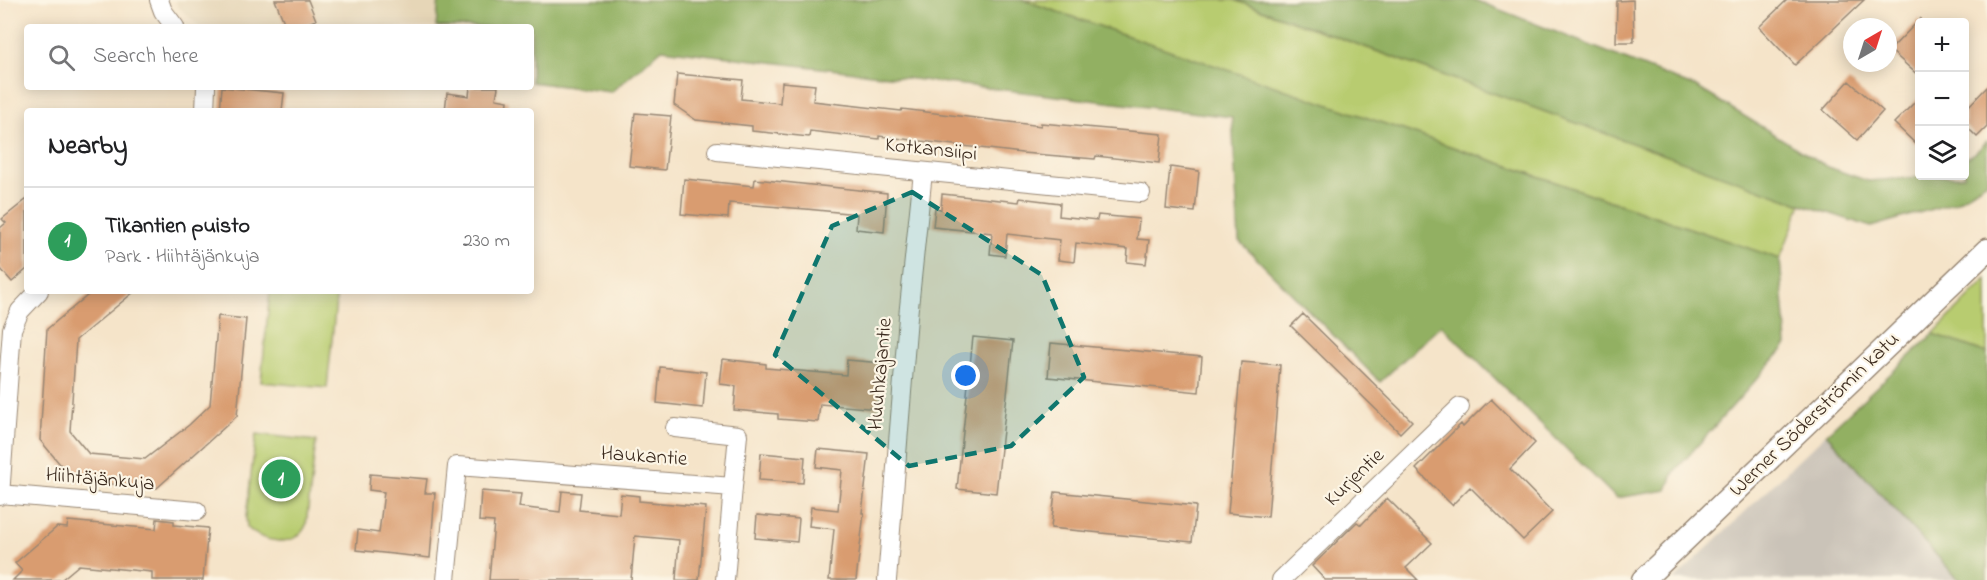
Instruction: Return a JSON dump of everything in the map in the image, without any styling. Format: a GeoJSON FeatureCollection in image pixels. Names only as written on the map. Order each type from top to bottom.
{"type":"FeatureCollection","features":[{"type":"Feature","properties":{"kind":"street"},"geometry":{"type":"LineString","coordinates":[[159,0],[173,24]]}},
{"type":"Feature","properties":{"kind":"street"},"geometry":{"type":"LineString","coordinates":[[205,108],[206,90]]}},
{"type":"Feature","properties":{"kind":"street","name":"Kotkansiipi"},"geometry":{"type":"LineString","coordinates":[[717,151],[1141,193]]}},
{"type":"Feature","properties":{"kind":"street","name":"Huuhkajantie"},"geometry":{"type":"LineString","coordinates":[[887,580],[908,315],[923,172]]}},
{"type":"Feature","properties":{"kind":"street","name":"Werner Söderströmin katu"},"geometry":{"type":"LineString","coordinates":[[1643,580],[1987,250]]}},
{"type":"Feature","properties":{"kind":"street"},"geometry":{"type":"LineString","coordinates":[[0,495],[12,329],[20,311],[36,294]]}},
{"type":"Feature","properties":{"kind":"street","name":"Kurjentie"},"geometry":{"type":"LineString","coordinates":[[1281,580],[1460,407]]}},
{"type":"Feature","properties":{"kind":"street"},"geometry":{"type":"LineString","coordinates":[[675,428],[738,435],[726,580]]}},
{"type":"Feature","properties":{"kind":"street","name":"Haukantie"},"geometry":{"type":"LineString","coordinates":[[446,580],[457,466],[733,487]]}},
{"type":"Feature","properties":{"kind":"street","name":"Hiihtäjänkuja"},"geometry":{"type":"LineString","coordinates":[[0,495],[197,511]]}},
{"type":"Feature","properties":{"kind":"highlighted area"},"geometry":{"type":"Polygon","coordinates":[[[912,192],[1042,275],[1084,377],[1011,446],[909,466],[775,355],[832,226],[912,192]]]}},
{"type":"Feature","properties":{"kind":"shaded area"},"geometry":{"type":"Polygon","coordinates":[[[176,0],[439,0],[436,24],[197,24],[177,6],[176,0]]]}},
{"type":"Feature","properties":{"kind":"shaded area"},"geometry":{"type":"Polygon","coordinates":[[[1826,434],[1959,580],[1674,580],[1826,434]]]}},
{"type":"Feature","properties":{"kind":"green space"},"geometry":{"type":"Polygon","coordinates":[[[439,0],[1023,0],[1780,259],[1787,345],[1674,472],[1667,490],[1616,498],[1441,325],[1380,382],[1239,241],[1232,117],[662,49],[611,92],[534,82],[534,24],[436,24],[439,0]]]}},
{"type":"Feature","properties":{"kind":"green space"},"geometry":{"type":"Polygon","coordinates":[[[1023,0],[1234,0],[1801,204],[1780,259],[1023,0]]]}},
{"type":"Feature","properties":{"kind":"green space"},"geometry":{"type":"Polygon","coordinates":[[[1235,0],[1475,0],[1698,88],[1828,167],[1868,181],[1915,177],[1915,180],[1969,180],[1969,156],[1987,141],[1987,182],[1956,202],[1871,227],[1801,204],[1235,0]]]}},
{"type":"Feature","properties":{"kind":"green space"},"geometry":{"type":"Polygon","coordinates":[[[1987,279],[1987,353],[1933,334],[1987,279]]]}},
{"type":"Feature","properties":{"kind":"green space"},"geometry":{"type":"Polygon","coordinates":[[[270,294],[337,294],[327,388],[261,382],[270,294]]]}},
{"type":"Feature","properties":{"kind":"green space"},"geometry":{"type":"Polygon","coordinates":[[[1933,334],[1987,353],[1987,580],[1959,580],[1826,434],[1933,334]]]}},
{"type":"Feature","properties":{"kind":"green space"},"geometry":{"type":"Polygon","coordinates":[[[256,434],[316,441],[306,525],[295,538],[270,540],[261,537],[247,527],[246,517],[256,434]]]}},
{"type":"Feature","properties":{"kind":"building"},"geometry":{"type":"Polygon","coordinates":[[[275,0],[308,0],[316,20],[306,24],[285,24],[275,0]]]}},
{"type":"Feature","properties":{"kind":"building"},"geometry":{"type":"Polygon","coordinates":[[[1633,0],[1634,42],[1616,42],[1617,1],[1633,0]]]}},
{"type":"Feature","properties":{"kind":"building"},"geometry":{"type":"Polygon","coordinates":[[[1787,0],[1864,0],[1795,65],[1759,27],[1787,0]]]}},
{"type":"Feature","properties":{"kind":"building"},"geometry":{"type":"Polygon","coordinates":[[[1915,24],[1915,72],[1897,56],[1897,43],[1915,24]]]}},
{"type":"Feature","properties":{"kind":"building"},"geometry":{"type":"Polygon","coordinates":[[[677,74],[743,80],[741,99],[780,103],[782,82],[815,85],[813,101],[1041,126],[1041,123],[1162,134],[1159,163],[1096,156],[1095,159],[1022,153],[879,136],[879,139],[810,131],[809,137],[752,131],[752,126],[696,120],[674,105],[677,74]]]}},
{"type":"Feature","properties":{"kind":"building"},"geometry":{"type":"Polygon","coordinates":[[[1849,81],[1883,111],[1857,140],[1823,110],[1849,81]]]}},
{"type":"Feature","properties":{"kind":"building"},"geometry":{"type":"Polygon","coordinates":[[[1987,87],[1987,127],[1977,137],[1969,129],[1969,106],[1987,87]]]}},
{"type":"Feature","properties":{"kind":"building"},"geometry":{"type":"Polygon","coordinates":[[[222,90],[284,93],[282,108],[220,108],[222,90]]]}},
{"type":"Feature","properties":{"kind":"building"},"geometry":{"type":"Polygon","coordinates":[[[470,90],[498,90],[496,99],[508,101],[507,108],[445,108],[447,93],[469,96],[470,90]]]}},
{"type":"Feature","properties":{"kind":"building"},"geometry":{"type":"Polygon","coordinates":[[[1915,102],[1915,143],[1894,123],[1915,102]]]}},
{"type":"Feature","properties":{"kind":"building"},"geometry":{"type":"Polygon","coordinates":[[[635,113],[671,116],[665,170],[629,166],[635,113]]]}},
{"type":"Feature","properties":{"kind":"building"},"geometry":{"type":"Polygon","coordinates":[[[1170,167],[1199,171],[1195,212],[1166,209],[1170,167]]]}},
{"type":"Feature","properties":{"kind":"building"},"geometry":{"type":"Polygon","coordinates":[[[684,179],[754,186],[755,179],[887,193],[884,232],[856,229],[857,214],[806,209],[729,203],[728,218],[681,214],[684,179]]]}},
{"type":"Feature","properties":{"kind":"building"},"geometry":{"type":"Polygon","coordinates":[[[942,194],[1019,202],[1020,198],[1060,203],[1059,216],[1097,220],[1098,215],[1139,219],[1137,239],[1149,240],[1146,264],[1127,262],[1128,249],[1076,243],[1074,262],[1058,260],[1060,240],[1007,234],[1005,256],[990,254],[992,233],[933,227],[935,208],[941,209],[942,194]]]}},
{"type":"Feature","properties":{"kind":"building"},"geometry":{"type":"Polygon","coordinates":[[[24,201],[24,272],[12,282],[0,268],[0,228],[6,223],[2,219],[24,201]]]}},
{"type":"Feature","properties":{"kind":"building"},"geometry":{"type":"Polygon","coordinates":[[[89,294],[131,294],[76,340],[70,431],[89,454],[145,459],[189,425],[210,405],[218,316],[246,319],[237,416],[157,488],[74,481],[40,440],[47,329],[89,294]]]}},
{"type":"Feature","properties":{"kind":"building"},"geometry":{"type":"Polygon","coordinates":[[[1303,314],[1412,421],[1400,433],[1291,326],[1303,314]]]}},
{"type":"Feature","properties":{"kind":"building"},"geometry":{"type":"Polygon","coordinates":[[[973,337],[1013,341],[996,493],[957,489],[973,337]]]}},
{"type":"Feature","properties":{"kind":"building"},"geometry":{"type":"Polygon","coordinates":[[[1051,343],[1202,357],[1199,392],[1048,377],[1051,343]]]}},
{"type":"Feature","properties":{"kind":"building"},"geometry":{"type":"Polygon","coordinates":[[[723,359],[766,364],[766,368],[846,375],[847,360],[883,363],[879,409],[820,404],[818,422],[778,419],[778,414],[734,410],[736,386],[720,384],[723,359]]]}},
{"type":"Feature","properties":{"kind":"building"},"geometry":{"type":"Polygon","coordinates":[[[1241,362],[1280,365],[1268,517],[1228,513],[1241,362]]]}},
{"type":"Feature","properties":{"kind":"building"},"geometry":{"type":"Polygon","coordinates":[[[660,367],[706,372],[703,408],[657,403],[660,367]]]}},
{"type":"Feature","properties":{"kind":"building"},"geometry":{"type":"Polygon","coordinates":[[[1491,399],[1535,443],[1510,469],[1552,512],[1523,540],[1470,487],[1452,505],[1416,469],[1461,424],[1463,427],[1491,399]]]}},
{"type":"Feature","properties":{"kind":"building"},"geometry":{"type":"Polygon","coordinates":[[[818,449],[869,454],[856,580],[829,580],[834,529],[809,526],[811,507],[838,510],[842,470],[816,467],[818,449]]]}},
{"type":"Feature","properties":{"kind":"building"},"geometry":{"type":"Polygon","coordinates":[[[761,453],[805,457],[803,483],[759,480],[761,453]]]}},
{"type":"Feature","properties":{"kind":"building"},"geometry":{"type":"Polygon","coordinates":[[[370,474],[427,479],[425,493],[435,493],[430,558],[356,550],[358,530],[379,533],[384,492],[369,490],[370,474]]]}},
{"type":"Feature","properties":{"kind":"building"},"geometry":{"type":"Polygon","coordinates":[[[481,491],[521,494],[519,507],[560,512],[562,491],[581,493],[579,510],[619,514],[621,494],[639,496],[639,501],[706,507],[699,580],[676,580],[679,540],[635,536],[631,580],[489,580],[494,522],[479,521],[481,491]]]}},
{"type":"Feature","properties":{"kind":"building"},"geometry":{"type":"Polygon","coordinates":[[[1055,492],[1196,506],[1192,542],[1051,528],[1055,492]]]}},
{"type":"Feature","properties":{"kind":"building"},"geometry":{"type":"Polygon","coordinates":[[[1387,498],[1432,543],[1406,568],[1418,580],[1325,580],[1312,566],[1357,522],[1361,525],[1387,498]]]}},
{"type":"Feature","properties":{"kind":"building"},"geometry":{"type":"Polygon","coordinates":[[[757,515],[799,519],[797,542],[755,538],[757,515]]]}},
{"type":"Feature","properties":{"kind":"building"},"geometry":{"type":"Polygon","coordinates":[[[157,519],[174,521],[174,525],[208,528],[203,580],[152,580],[152,572],[79,565],[61,580],[13,580],[22,571],[15,563],[57,527],[67,528],[68,521],[156,529],[157,519]]]}},
{"type":"Feature","properties":{"kind":"place","name":"Tikantien puisto"},"geometry":{"type":"Point","coordinates":[281,479]}}]}
